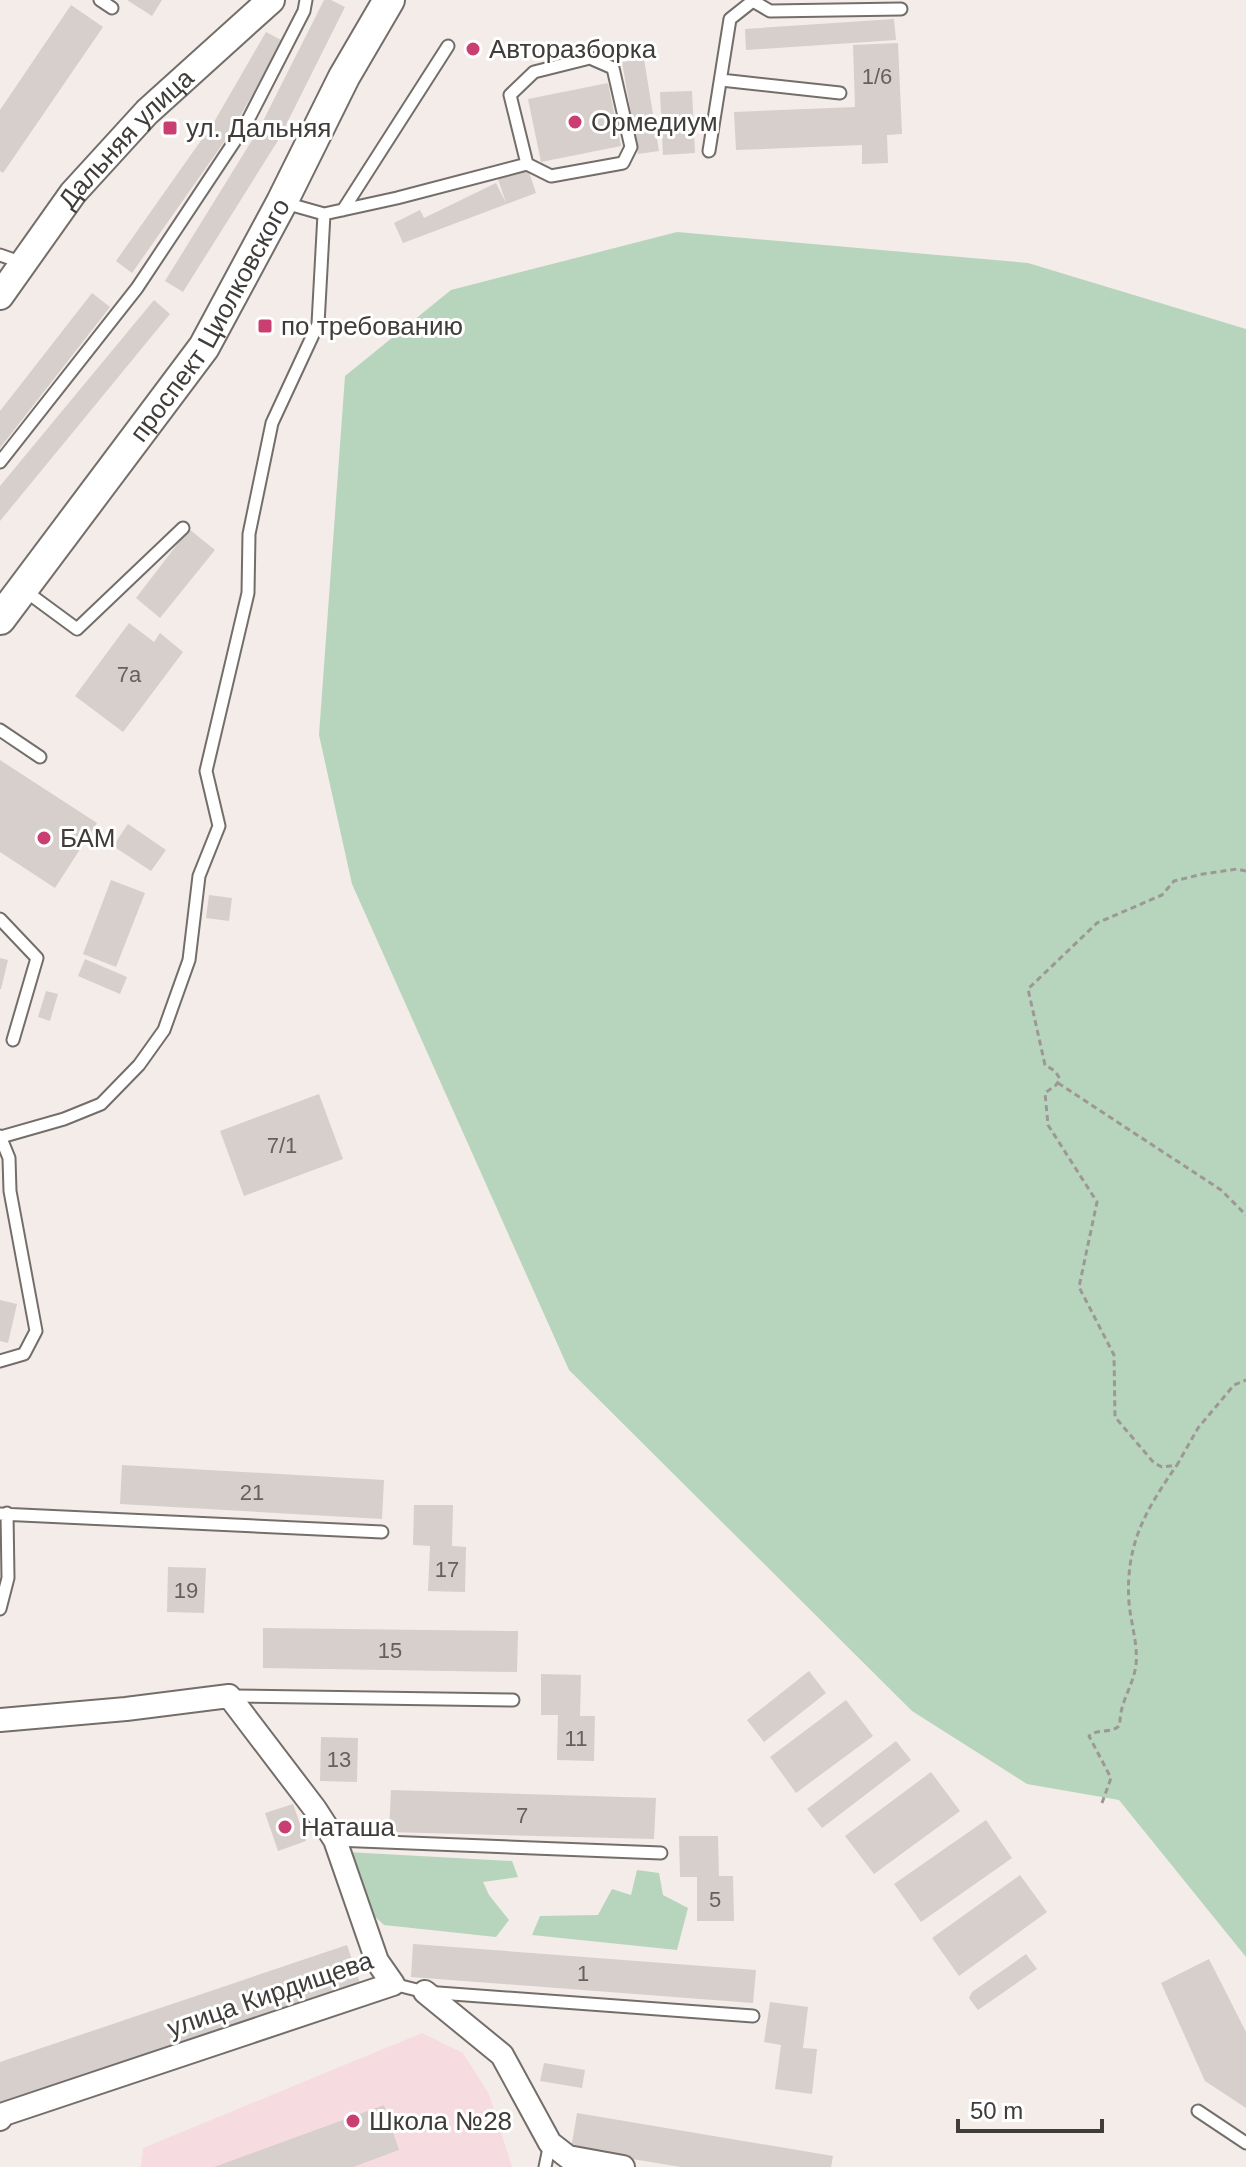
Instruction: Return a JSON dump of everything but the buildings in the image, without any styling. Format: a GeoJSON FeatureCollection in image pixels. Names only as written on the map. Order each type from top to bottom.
{"type":"FeatureCollection","features":[{"type":"Feature","properties":{"kind":"main road","name":"проспект Циолковского"},"geometry":{"type":"LineString","coordinates":[[0,619],[204,347],[282,202],[344,77],[389,0]]}},
{"type":"Feature","properties":{"kind":"street","name":"Дальняя улица"},"geometry":{"type":"LineString","coordinates":[[0,296],[12,259],[147,112],[271,0]]}},
{"type":"Feature","properties":{"kind":"street"},"geometry":{"type":"LineString","coordinates":[[0,1720],[229,1696]]}},
{"type":"Feature","properties":{"kind":"street","name":"улица Кирдищева"},"geometry":{"type":"LineString","coordinates":[[0,2119],[4,2114],[393,1984],[377,1961],[335,1840],[229,1696]]}},
{"type":"Feature","properties":{"kind":"street"},"geometry":{"type":"LineString","coordinates":[[425,1992],[502,2055],[550,2143],[568,2157],[623,2167]]}},
{"type":"Feature","properties":{"kind":"lane"},"geometry":{"type":"LineString","coordinates":[[100,0],[112,8]]}},
{"type":"Feature","properties":{"kind":"lane"},"geometry":{"type":"LineString","coordinates":[[0,462],[137,288],[246,124],[304,11],[306,0]]}},
{"type":"Feature","properties":{"kind":"lane"},"geometry":{"type":"LineString","coordinates":[[709,151],[730,19],[754,0],[770,11],[901,9]]}},
{"type":"Feature","properties":{"kind":"lane"},"geometry":{"type":"LineString","coordinates":[[343,210],[448,46]]}},
{"type":"Feature","properties":{"kind":"lane"},"geometry":{"type":"LineString","coordinates":[[282,202],[324,214],[527,164],[551,176],[623,163],[631,147],[613,68],[590,58],[534,72],[510,95],[527,164]]}},
{"type":"Feature","properties":{"kind":"lane"},"geometry":{"type":"LineString","coordinates":[[721,80],[840,93]]}},
{"type":"Feature","properties":{"kind":"lane"},"geometry":{"type":"LineString","coordinates":[[0,1361],[24,1354],[36,1331],[10,1191],[9,1158],[1,1136],[64,1119],[101,1104],[139,1065],[164,1030],[189,960],[199,876],[219,826],[206,771],[248,593],[249,534],[272,423],[318,324],[324,214]]}},
{"type":"Feature","properties":{"kind":"lane"},"geometry":{"type":"LineString","coordinates":[[24,589],[77,629],[183,528]]}},
{"type":"Feature","properties":{"kind":"lane"},"geometry":{"type":"LineString","coordinates":[[0,730],[40,757]]}},
{"type":"Feature","properties":{"kind":"lane"},"geometry":{"type":"LineString","coordinates":[[0,919],[37,958],[13,1040]]}},
{"type":"Feature","properties":{"kind":"lane"},"geometry":{"type":"LineString","coordinates":[[0,1609],[8,1578],[4,1514],[382,1532]]}},
{"type":"Feature","properties":{"kind":"lane"},"geometry":{"type":"LineString","coordinates":[[229,1696],[513,1700]]}},
{"type":"Feature","properties":{"kind":"lane"},"geometry":{"type":"LineString","coordinates":[[335,1840],[661,1853]]}},
{"type":"Feature","properties":{"kind":"lane"},"geometry":{"type":"LineString","coordinates":[[393,1984],[425,1992],[753,2016]]}},
{"type":"Feature","properties":{"kind":"lane"},"geometry":{"type":"LineString","coordinates":[[1198,2111],[1246,2143]]}},
{"type":"Feature","properties":{"kind":"lane"},"geometry":{"type":"LineString","coordinates":[[545,2167],[550,2143]]}},
{"type":"Feature","properties":{"kind":"path"},"geometry":{"type":"LineString","coordinates":[[1177,1465],[1162,1467],[1154,1463],[1115,1417],[1114,1355],[1079,1287],[1097,1202],[1048,1125],[1045,1093],[1060,1079],[1055,1071],[1045,1065],[1028,989],[1097,923],[1162,895],[1174,881],[1237,869],[1246,871]]}},
{"type":"Feature","properties":{"kind":"path"},"geometry":{"type":"LineString","coordinates":[[1058,1083],[1221,1190],[1246,1215]]}},
{"type":"Feature","properties":{"kind":"path"},"geometry":{"type":"LineString","coordinates":[[1102,1803],[1111,1778],[1089,1736],[1115,1730],[1120,1725],[1120,1711],[1135,1667],[1136,1648],[1128,1591],[1135,1539],[1148,1506],[1182,1461],[1198,1428],[1234,1385],[1246,1380]]}},
{"type":"Feature","properties":{"kind":"shaded area","name":"Школа №28"},"geometry":{"type":"Polygon","coordinates":[[[422,2033],[463,2053],[489,2094],[512,2167],[141,2167],[143,2148],[422,2033]]]}},
{"type":"Feature","properties":{"kind":"green space"},"geometry":{"type":"Polygon","coordinates":[[[677,232],[1028,263],[1246,329],[1246,1957],[1119,1800],[1027,1784],[912,1711],[569,1370],[352,884],[319,735],[345,376],[451,290],[677,232]]]}},
{"type":"Feature","properties":{"kind":"green space"},"geometry":{"type":"Polygon","coordinates":[[[347,1852],[512,1861],[518,1877],[483,1882],[509,1920],[496,1937],[384,1925],[368,1910],[347,1852]]]}},
{"type":"Feature","properties":{"kind":"green space"},"geometry":{"type":"Polygon","coordinates":[[[637,1870],[659,1873],[663,1895],[688,1908],[677,1950],[532,1935],[540,1916],[598,1915],[612,1889],[631,1895],[637,1870]]]}},
{"type":"Feature","properties":{"kind":"place","name":"Авторазборка"},"geometry":{"type":"Point","coordinates":[473,49]}},
{"type":"Feature","properties":{"kind":"place","name":"Ормедиум"},"geometry":{"type":"Point","coordinates":[575,122]}},
{"type":"Feature","properties":{"kind":"place","name":"ул. Дальняя"},"geometry":{"type":"Point","coordinates":[170,128]}},
{"type":"Feature","properties":{"kind":"place","name":"по требованию"},"geometry":{"type":"Point","coordinates":[265,326]}},
{"type":"Feature","properties":{"kind":"place","name":"БАМ"},"geometry":{"type":"Point","coordinates":[44,838]}},
{"type":"Feature","properties":{"kind":"place","name":"Наташа"},"geometry":{"type":"Point","coordinates":[285,1827]}},
{"type":"Feature","properties":{"kind":"place","name":"Школа №28"},"geometry":{"type":"Point","coordinates":[353,2121]}}]}
